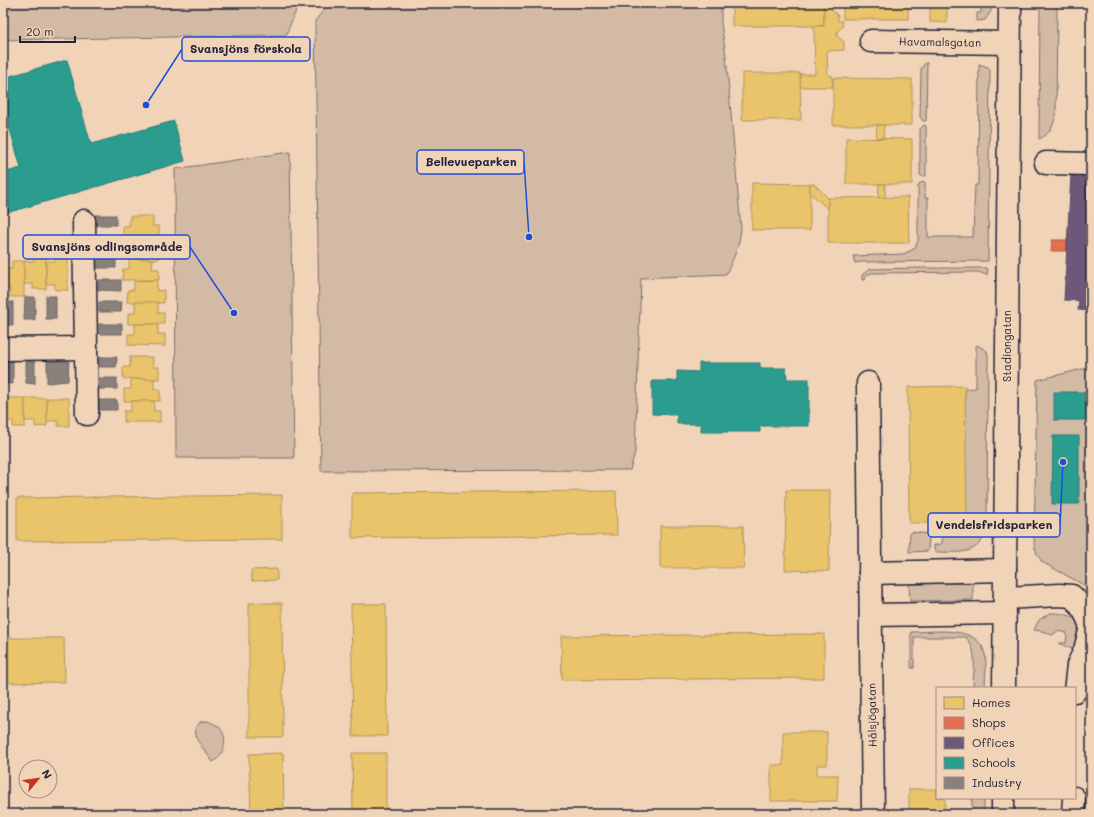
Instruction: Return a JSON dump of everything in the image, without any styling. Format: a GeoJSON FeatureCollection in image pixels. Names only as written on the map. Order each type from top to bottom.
{"type":"FeatureCollection","features":[{"type":"Feature","properties":{"kind":"street","name":"Stadiongatan"},"geometry":{"type":"LineString","coordinates":[[1004,687],[1010,3]]}},
{"type":"Feature","properties":{"kind":"street","name":"Havamalsgatan"},"geometry":{"type":"LineString","coordinates":[[871,41],[1009,43]]}},
{"type":"Feature","properties":{"kind":"street"},"geometry":{"type":"LineString","coordinates":[[1046,163],[1090,164]]}},
{"type":"Feature","properties":{"kind":"street"},"geometry":{"type":"LineString","coordinates":[[84,221],[88,414]]}},
{"type":"Feature","properties":{"kind":"street"},"geometry":{"type":"LineString","coordinates":[[3,349],[86,348]]}},
{"type":"Feature","properties":{"kind":"street","name":"Hålsjögatan"},"geometry":{"type":"LineString","coordinates":[[868,382],[873,814]]}},
{"type":"Feature","properties":{"kind":"street"},"geometry":{"type":"LineString","coordinates":[[870,573],[1005,570]]}},
{"type":"Feature","properties":{"kind":"street"},"geometry":{"type":"LineString","coordinates":[[871,615],[1005,606],[1059,595],[1072,596],[1082,606],[1088,616],[1091,627],[1085,650],[1078,665],[1075,687]]}},
{"type":"Feature","properties":{"kind":"street"},"geometry":{"type":"LineString","coordinates":[[1003,799],[1003,814]]}},
{"type":"Feature","properties":{"kind":"street"},"geometry":{"type":"LineString","coordinates":[[1074,799],[1074,814]]}},
{"type":"Feature","properties":{"kind":"shaded area"},"geometry":{"type":"Polygon","coordinates":[[[3,3],[299,3],[286,35],[3,40],[3,3]]]}},
{"type":"Feature","properties":{"kind":"shaded area"},"geometry":{"type":"Polygon","coordinates":[[[329,3],[721,3],[721,23],[726,56],[741,229],[739,241],[736,252],[726,274],[641,278],[635,452],[630,470],[321,471],[315,21],[329,3]]]}},
{"type":"Feature","properties":{"kind":"shaded area"},"geometry":{"type":"Polygon","coordinates":[[[981,3],[991,3],[991,11],[985,20],[977,21],[977,13],[981,13],[981,3]]]}},
{"type":"Feature","properties":{"kind":"shaded area"},"geometry":{"type":"Polygon","coordinates":[[[1040,3],[1057,3],[1056,115],[1050,130],[1046,135],[1039,139],[1040,3]]]}},
{"type":"Feature","properties":{"kind":"shaded area"},"geometry":{"type":"Polygon","coordinates":[[[925,63],[927,63],[926,121],[923,121],[920,117],[921,69],[925,63]]]}},
{"type":"Feature","properties":{"kind":"shaded area"},"geometry":{"type":"Polygon","coordinates":[[[979,64],[988,67],[990,70],[988,261],[855,263],[853,256],[903,254],[914,249],[918,241],[918,186],[920,183],[925,182],[925,198],[928,198],[928,237],[973,237],[975,185],[978,185],[979,64]]]}},
{"type":"Feature","properties":{"kind":"shaded area"},"geometry":{"type":"Polygon","coordinates":[[[924,125],[926,126],[926,176],[922,176],[920,175],[920,129],[924,125]]]}},
{"type":"Feature","properties":{"kind":"shaded area"},"geometry":{"type":"Polygon","coordinates":[[[290,152],[294,458],[176,458],[175,169],[290,152]]]}},
{"type":"Feature","properties":{"kind":"shaded area"},"geometry":{"type":"Polygon","coordinates":[[[870,269],[988,269],[987,275],[978,272],[872,273],[866,275],[865,280],[862,280],[862,275],[870,269]]]}},
{"type":"Feature","properties":{"kind":"shaded area"},"geometry":{"type":"Polygon","coordinates":[[[977,345],[987,351],[988,356],[987,526],[980,543],[968,551],[935,552],[934,545],[939,545],[942,543],[943,533],[965,536],[972,525],[971,517],[962,517],[965,389],[976,388],[977,345]]]}},
{"type":"Feature","properties":{"kind":"shaded area"},"geometry":{"type":"Polygon","coordinates":[[[1091,367],[1091,589],[1042,562],[1037,554],[1034,544],[1037,380],[1091,367]]]}},
{"type":"Feature","properties":{"kind":"shaded area"},"geometry":{"type":"Polygon","coordinates":[[[912,532],[928,534],[928,551],[909,552],[910,534],[912,532]]]}},
{"type":"Feature","properties":{"kind":"shaded area"},"geometry":{"type":"Polygon","coordinates":[[[973,583],[973,600],[910,601],[909,584],[973,583]]]}},
{"type":"Feature","properties":{"kind":"shaded area"},"geometry":{"type":"Polygon","coordinates":[[[1050,613],[1064,614],[1076,621],[1079,633],[1074,650],[1058,643],[1066,643],[1067,633],[1058,631],[1052,635],[1034,630],[1039,620],[1050,613]]]}},
{"type":"Feature","properties":{"kind":"shaded area"},"geometry":{"type":"Polygon","coordinates":[[[942,631],[964,634],[974,638],[981,644],[985,654],[985,687],[973,687],[974,654],[965,637],[914,637],[914,668],[911,668],[911,632],[942,631]]]}},
{"type":"Feature","properties":{"kind":"shaded area"},"geometry":{"type":"Polygon","coordinates":[[[208,721],[219,727],[225,741],[223,750],[213,762],[197,740],[195,729],[200,722],[208,721]]]}},
{"type":"Feature","properties":{"kind":"shaded area"},"geometry":{"type":"Polygon","coordinates":[[[972,799],[984,799],[984,814],[972,814],[972,799]]]}},
{"type":"Feature","properties":{"kind":"building: Homes"},"geometry":{"type":"Polygon","coordinates":[[[732,3],[811,3],[811,5],[824,5],[824,26],[732,26],[732,3]]]}},
{"type":"Feature","properties":{"kind":"building: Homes"},"geometry":{"type":"Polygon","coordinates":[[[822,3],[832,3],[832,10],[838,16],[838,21],[842,21],[843,26],[837,32],[837,36],[844,42],[844,50],[827,51],[828,76],[832,75],[833,87],[800,87],[800,74],[815,74],[814,26],[824,26],[824,5],[822,5],[822,3]]]}},
{"type":"Feature","properties":{"kind":"building: Homes"},"geometry":{"type":"Polygon","coordinates":[[[843,3],[908,3],[908,19],[843,19],[843,3]]]}},
{"type":"Feature","properties":{"kind":"building: Homes"},"geometry":{"type":"Polygon","coordinates":[[[930,4],[947,5],[947,23],[930,22],[930,4]]]}},
{"type":"Feature","properties":{"kind":"building: Homes"},"geometry":{"type":"Polygon","coordinates":[[[742,73],[800,73],[801,120],[742,120],[742,73]]]}},
{"type":"Feature","properties":{"kind":"building: Homes"},"geometry":{"type":"Polygon","coordinates":[[[833,78],[912,79],[912,125],[833,125],[833,78]]]}},
{"type":"Feature","properties":{"kind":"building: Homes"},"geometry":{"type":"Polygon","coordinates":[[[877,125],[884,125],[883,138],[876,138],[877,125]]]}},
{"type":"Feature","properties":{"kind":"building: Homes"},"geometry":{"type":"Polygon","coordinates":[[[846,138],[912,139],[912,184],[846,184],[846,138]]]}},
{"type":"Feature","properties":{"kind":"building: Homes"},"geometry":{"type":"Polygon","coordinates":[[[752,183],[810,184],[810,230],[752,230],[752,183]]]}},
{"type":"Feature","properties":{"kind":"building: Homes"},"geometry":{"type":"Polygon","coordinates":[[[810,184],[814,184],[828,198],[828,209],[810,193],[810,184]]]}},
{"type":"Feature","properties":{"kind":"building: Homes"},"geometry":{"type":"Polygon","coordinates":[[[879,184],[885,184],[885,198],[878,198],[879,184]]]}},
{"type":"Feature","properties":{"kind":"building: Homes"},"geometry":{"type":"Polygon","coordinates":[[[908,197],[909,243],[828,243],[828,198],[908,197]]]}},
{"type":"Feature","properties":{"kind":"building: Homes"},"geometry":{"type":"Polygon","coordinates":[[[130,216],[153,216],[153,226],[159,226],[159,238],[123,238],[123,226],[129,226],[130,216]]]}},
{"type":"Feature","properties":{"kind":"building: Homes"},"geometry":{"type":"Polygon","coordinates":[[[130,237],[153,238],[153,247],[159,247],[159,259],[123,259],[123,247],[130,247],[130,237]]]}},
{"type":"Feature","properties":{"kind":"building: Homes"},"geometry":{"type":"Polygon","coordinates":[[[34,255],[46,255],[46,289],[33,289],[33,284],[24,284],[24,261],[34,261],[34,255]]]}},
{"type":"Feature","properties":{"kind":"building: Homes"},"geometry":{"type":"Polygon","coordinates":[[[56,255],[68,255],[68,290],[55,290],[55,284],[46,284],[46,261],[56,261],[56,255]]]}},
{"type":"Feature","properties":{"kind":"building: Homes"},"geometry":{"type":"Polygon","coordinates":[[[129,259],[153,259],[152,269],[159,269],[159,280],[122,280],[123,269],[129,269],[129,259]]]}},
{"type":"Feature","properties":{"kind":"building: Homes"},"geometry":{"type":"Polygon","coordinates":[[[12,261],[24,261],[24,297],[10,297],[10,288],[3,288],[3,268],[12,269],[12,261]]]}},
{"type":"Feature","properties":{"kind":"building: Homes"},"geometry":{"type":"Polygon","coordinates":[[[157,280],[157,291],[164,290],[164,303],[127,302],[128,290],[134,290],[134,281],[157,280]]]}},
{"type":"Feature","properties":{"kind":"building: Homes"},"geometry":{"type":"Polygon","coordinates":[[[135,302],[158,302],[158,313],[164,313],[164,324],[128,324],[128,313],[135,313],[135,302]]]}},
{"type":"Feature","properties":{"kind":"building: Homes"},"geometry":{"type":"Polygon","coordinates":[[[135,324],[158,324],[158,334],[165,334],[165,346],[128,345],[128,334],[135,334],[135,324]]]}},
{"type":"Feature","properties":{"kind":"building: Homes"},"geometry":{"type":"Polygon","coordinates":[[[130,357],[153,357],[153,367],[159,367],[159,379],[123,379],[123,367],[130,367],[130,357]]]}},
{"type":"Feature","properties":{"kind":"building: Homes"},"geometry":{"type":"Polygon","coordinates":[[[131,379],[154,379],[154,389],[160,389],[160,401],[124,401],[124,389],[131,389],[131,379]]]}},
{"type":"Feature","properties":{"kind":"building: Homes"},"geometry":{"type":"Polygon","coordinates":[[[965,386],[967,523],[909,523],[908,387],[965,386]]]}},
{"type":"Feature","properties":{"kind":"building: Homes"},"geometry":{"type":"Polygon","coordinates":[[[3,398],[25,398],[25,427],[13,427],[13,421],[3,421],[3,398]]]}},
{"type":"Feature","properties":{"kind":"building: Homes"},"geometry":{"type":"Polygon","coordinates":[[[25,398],[47,398],[47,426],[35,427],[35,421],[25,421],[25,398]]]}},
{"type":"Feature","properties":{"kind":"building: Homes"},"geometry":{"type":"Polygon","coordinates":[[[47,398],[69,398],[69,426],[58,426],[58,421],[47,421],[47,398]]]}},
{"type":"Feature","properties":{"kind":"building: Homes"},"geometry":{"type":"Polygon","coordinates":[[[131,401],[154,401],[154,411],[160,411],[160,422],[124,422],[124,411],[131,411],[131,401]]]}},
{"type":"Feature","properties":{"kind":"building: Homes"},"geometry":{"type":"Polygon","coordinates":[[[786,490],[830,490],[829,571],[785,570],[786,490]]]}},
{"type":"Feature","properties":{"kind":"building: Homes"},"geometry":{"type":"Polygon","coordinates":[[[616,491],[617,535],[352,538],[352,493],[616,491]]]}},
{"type":"Feature","properties":{"kind":"building: Homes"},"geometry":{"type":"Polygon","coordinates":[[[282,495],[282,539],[17,541],[17,498],[282,495]]]}},
{"type":"Feature","properties":{"kind":"building: Homes"},"geometry":{"type":"Polygon","coordinates":[[[660,526],[743,526],[744,568],[660,568],[660,526]]]}},
{"type":"Feature","properties":{"kind":"building: Homes"},"geometry":{"type":"Polygon","coordinates":[[[277,569],[277,580],[252,581],[251,570],[277,569]]]}},
{"type":"Feature","properties":{"kind":"building: Homes"},"geometry":{"type":"Polygon","coordinates":[[[249,603],[282,603],[283,737],[249,737],[249,603]]]}},
{"type":"Feature","properties":{"kind":"building: Homes"},"geometry":{"type":"Polygon","coordinates":[[[351,604],[386,604],[387,736],[353,736],[351,604]]]}},
{"type":"Feature","properties":{"kind":"building: Homes"},"geometry":{"type":"Polygon","coordinates":[[[824,634],[824,678],[562,680],[561,636],[824,634]]]}},
{"type":"Feature","properties":{"kind":"building: Homes"},"geometry":{"type":"Polygon","coordinates":[[[3,638],[64,638],[65,682],[3,683],[3,638]]]}},
{"type":"Feature","properties":{"kind":"building: Homes"},"geometry":{"type":"Polygon","coordinates":[[[783,732],[827,732],[827,765],[817,765],[817,775],[838,775],[837,801],[771,801],[771,765],[783,765],[783,732]]]}},
{"type":"Feature","properties":{"kind":"building: Homes"},"geometry":{"type":"Polygon","coordinates":[[[283,753],[284,814],[251,814],[249,754],[283,753]]]}},
{"type":"Feature","properties":{"kind":"building: Homes"},"geometry":{"type":"Polygon","coordinates":[[[352,753],[386,753],[386,814],[353,814],[352,753]]]}},
{"type":"Feature","properties":{"kind":"building: Homes"},"geometry":{"type":"Polygon","coordinates":[[[909,789],[936,789],[936,799],[945,799],[945,814],[909,814],[909,789]]]}},
{"type":"Feature","properties":{"kind":"building: Shops"},"geometry":{"type":"Polygon","coordinates":[[[1052,240],[1067,240],[1067,251],[1051,251],[1052,240]]]}},
{"type":"Feature","properties":{"kind":"building: Offices"},"geometry":{"type":"Polygon","coordinates":[[[1071,174],[1091,175],[1091,311],[1078,310],[1079,301],[1064,300],[1071,174]]]}},
{"type":"Feature","properties":{"kind":"building: Schools"},"geometry":{"type":"Polygon","coordinates":[[[67,60],[91,144],[174,121],[185,161],[3,214],[3,173],[21,168],[3,105],[3,78],[67,60]]]}},
{"type":"Feature","properties":{"kind":"building: Schools"},"geometry":{"type":"Polygon","coordinates":[[[699,363],[760,363],[760,368],[786,368],[787,379],[809,379],[809,426],[760,426],[760,432],[701,432],[701,424],[677,424],[677,415],[652,414],[652,381],[677,381],[677,371],[699,372],[699,363]]]}},
{"type":"Feature","properties":{"kind":"building: Schools"},"geometry":{"type":"Polygon","coordinates":[[[1054,392],[1091,392],[1091,420],[1054,420],[1054,392]]]}},
{"type":"Feature","properties":{"kind":"building: Schools"},"geometry":{"type":"Polygon","coordinates":[[[1053,436],[1079,436],[1079,504],[1052,504],[1053,436]]]}},
{"type":"Feature","properties":{"kind":"building: Industry"},"geometry":{"type":"Polygon","coordinates":[[[94,215],[116,215],[116,225],[94,225],[94,215]]]}},
{"type":"Feature","properties":{"kind":"building: Industry"},"geometry":{"type":"Polygon","coordinates":[[[93,258],[116,258],[116,268],[94,268],[93,258]]]}},
{"type":"Feature","properties":{"kind":"building: Industry"},"geometry":{"type":"Polygon","coordinates":[[[98,280],[121,280],[121,291],[98,290],[98,280]]]}},
{"type":"Feature","properties":{"kind":"building: Industry"},"geometry":{"type":"Polygon","coordinates":[[[46,296],[56,296],[56,319],[46,319],[46,296]]]}},
{"type":"Feature","properties":{"kind":"building: Industry"},"geometry":{"type":"Polygon","coordinates":[[[25,297],[35,297],[35,320],[24,320],[25,297]]]}},
{"type":"Feature","properties":{"kind":"building: Industry"},"geometry":{"type":"Polygon","coordinates":[[[3,302],[13,302],[13,325],[3,325],[3,302]]]}},
{"type":"Feature","properties":{"kind":"building: Industry"},"geometry":{"type":"Polygon","coordinates":[[[99,302],[122,302],[121,312],[99,312],[99,302]]]}},
{"type":"Feature","properties":{"kind":"building: Industry"},"geometry":{"type":"Polygon","coordinates":[[[99,324],[122,324],[122,334],[99,334],[99,324]]]}},
{"type":"Feature","properties":{"kind":"building: Industry"},"geometry":{"type":"Polygon","coordinates":[[[93,357],[117,357],[116,367],[93,367],[93,357]]]}},
{"type":"Feature","properties":{"kind":"building: Industry"},"geometry":{"type":"Polygon","coordinates":[[[3,361],[13,361],[13,384],[3,383],[3,361]]]}},
{"type":"Feature","properties":{"kind":"building: Industry"},"geometry":{"type":"Polygon","coordinates":[[[26,361],[35,362],[35,384],[26,383],[26,361]]]}},
{"type":"Feature","properties":{"kind":"building: Industry"},"geometry":{"type":"Polygon","coordinates":[[[47,361],[69,361],[68,381],[47,383],[47,361]]]}},
{"type":"Feature","properties":{"kind":"building: Industry"},"geometry":{"type":"Polygon","coordinates":[[[95,378],[117,378],[117,389],[95,389],[95,378]]]}},
{"type":"Feature","properties":{"kind":"building: Industry"},"geometry":{"type":"Polygon","coordinates":[[[94,400],[117,400],[117,410],[95,410],[94,400]]]}},
{"type":"Feature","properties":{"kind":"building: Other"},"geometry":{"type":"Polygon","coordinates":[[[1091,23],[1091,156],[1087,155],[1091,23]]]}},
{"type":"Feature","properties":{"kind":"place","name":"Svansjöns förskola"},"geometry":{"type":"Point","coordinates":[146,105]}},
{"type":"Feature","properties":{"kind":"place","name":"Bellevueparken"},"geometry":{"type":"Point","coordinates":[529,237]}},
{"type":"Feature","properties":{"kind":"place","name":"Svansjöns odlingsområde"},"geometry":{"type":"Point","coordinates":[234,313]}},
{"type":"Feature","properties":{"kind":"place","name":"Vendelsfridsparken"},"geometry":{"type":"Point","coordinates":[1063,462]}}]}
